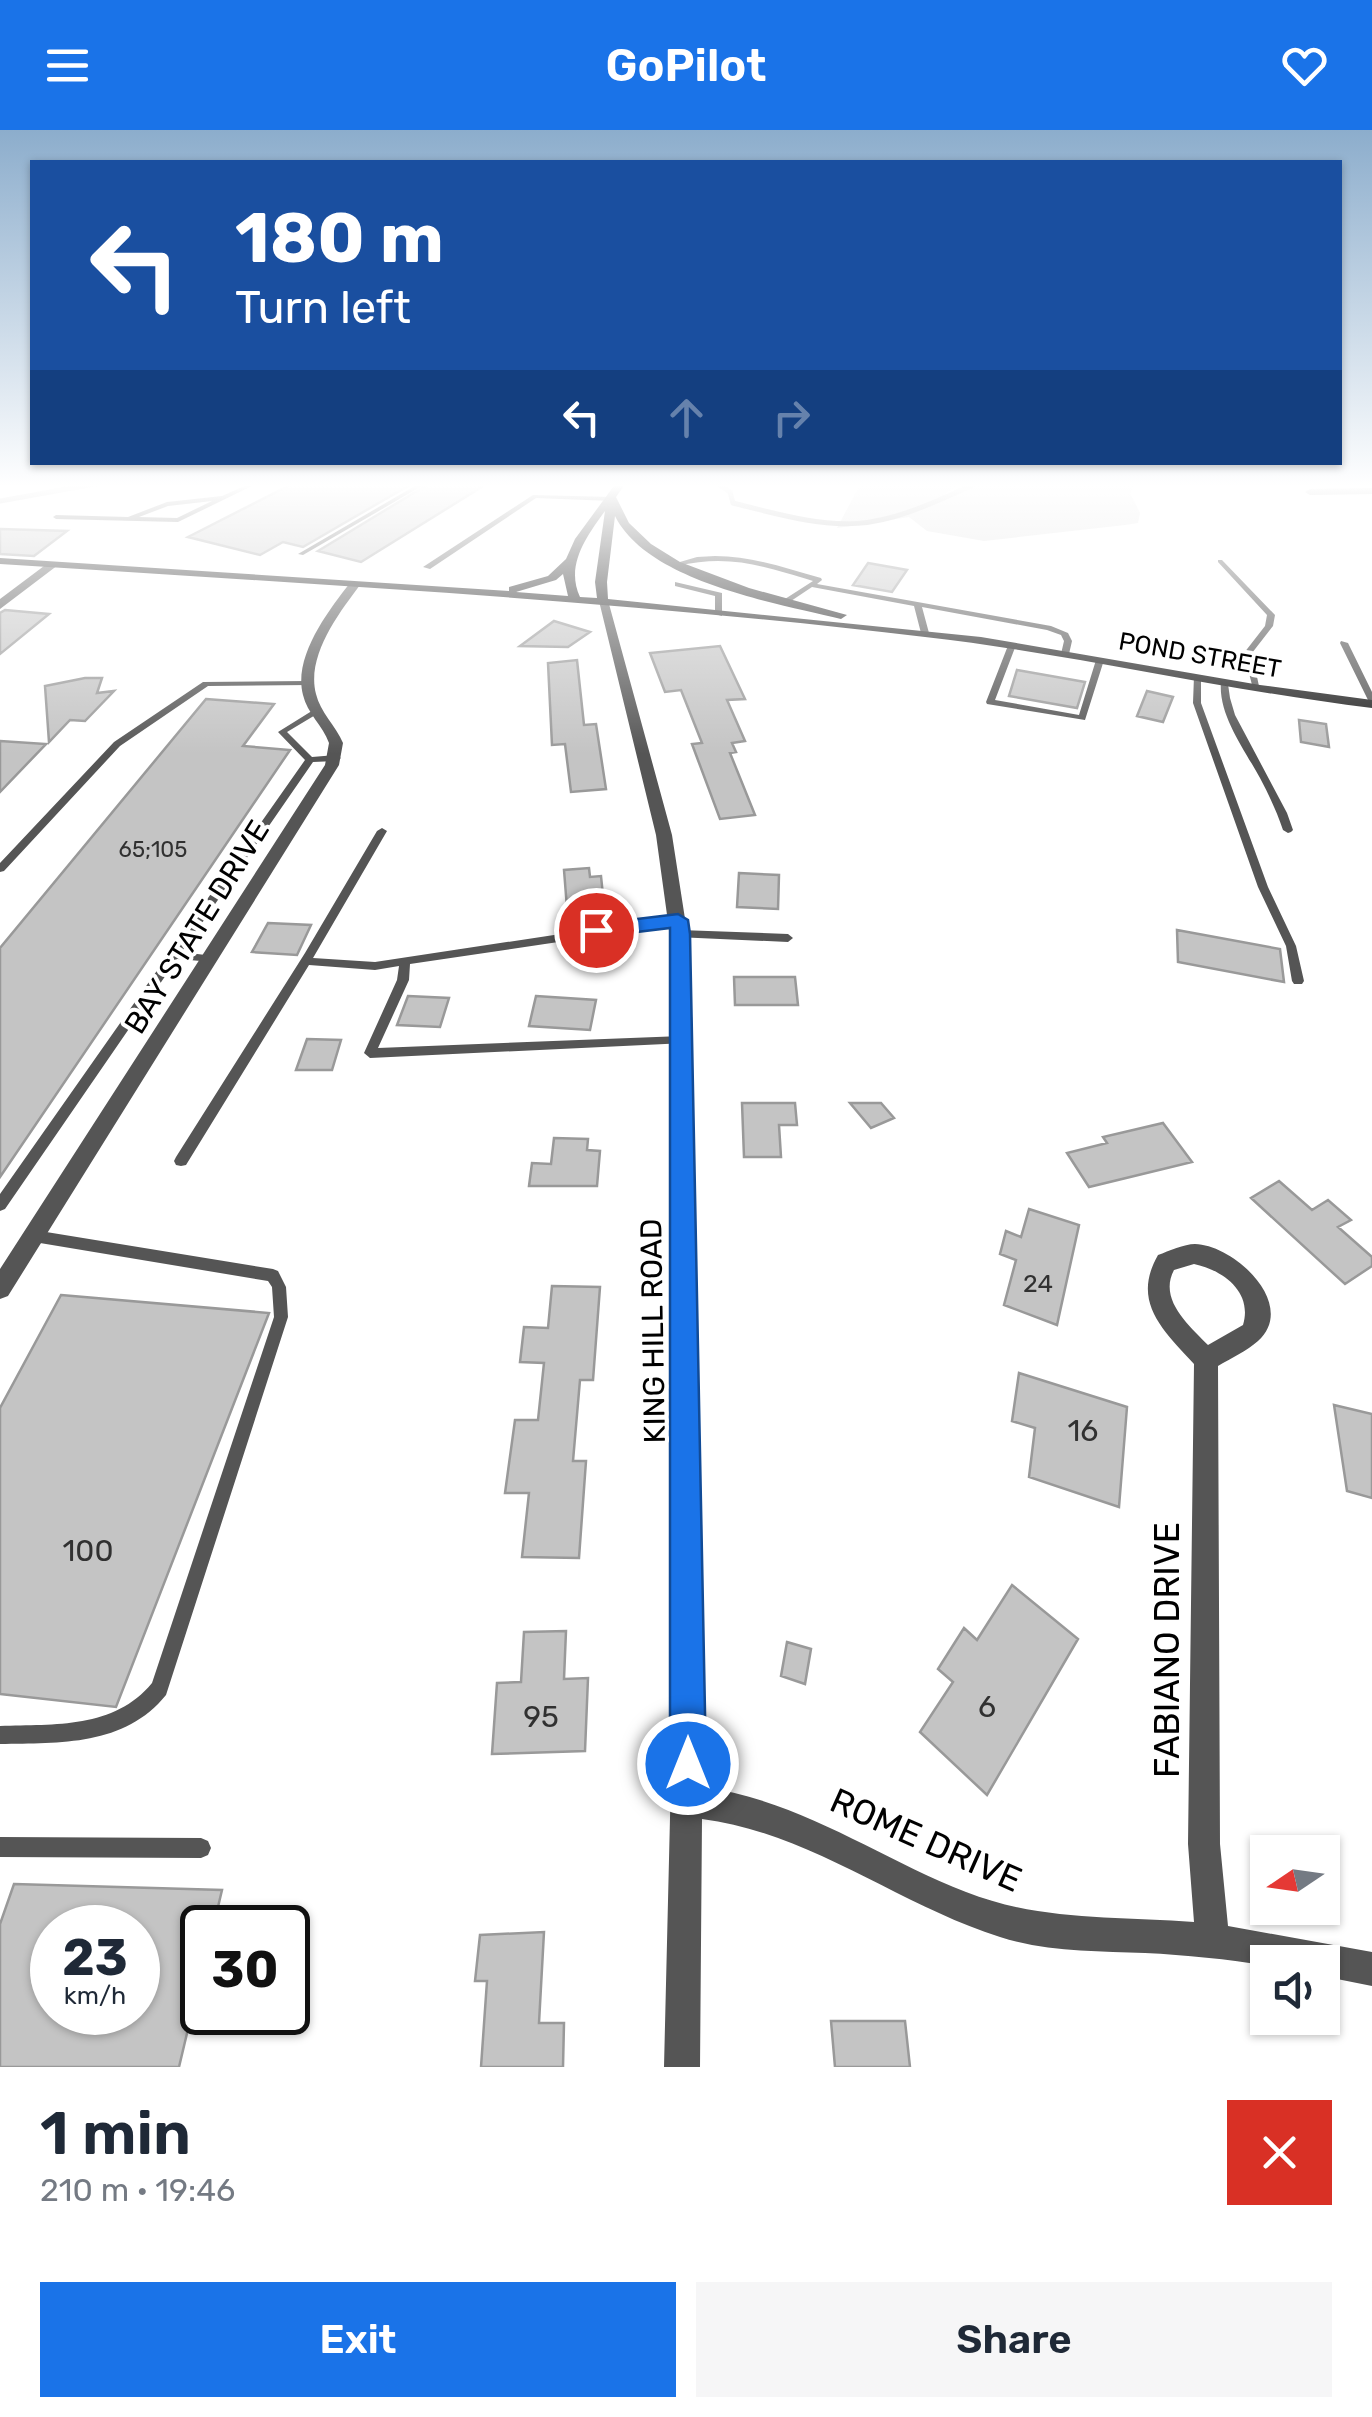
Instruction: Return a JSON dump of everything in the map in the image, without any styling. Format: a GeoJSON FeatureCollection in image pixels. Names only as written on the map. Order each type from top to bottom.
{"type":"FeatureCollection","features":[{"type":"Feature","properties":{"kind":"main road"},"geometry":{"type":"LineString","coordinates":[[179,573],[457,592],[538,584],[559,573]]}},
{"type":"Feature","properties":{"kind":"main road"},"geometry":{"type":"LineString","coordinates":[[569,573],[568,581],[576,601]]}},
{"type":"Feature","properties":{"kind":"main road"},"geometry":{"type":"LineString","coordinates":[[602,573],[604,604]]}},
{"type":"Feature","properties":{"kind":"main road"},"geometry":{"type":"LineString","coordinates":[[705,573],[788,601],[925,633]]}},
{"type":"Feature","properties":{"kind":"main road","name":"POND STREET"},"geometry":{"type":"LineString","coordinates":[[457,592],[925,633],[1224,684],[1372,702]]}},
{"type":"Feature","properties":{"kind":"street"},"geometry":{"type":"LineString","coordinates":[[0,606],[41,573]]}},
{"type":"Feature","properties":{"kind":"street"},"geometry":{"type":"LineString","coordinates":[[336,758],[334,736],[307,683],[330,617],[354,585]]}},
{"type":"Feature","properties":{"kind":"street","name":"KING HILL ROAD"},"geometry":{"type":"LineString","coordinates":[[604,604],[661,824],[679,927],[688,1801],[682,2067]]}},
{"type":"Feature","properties":{"kind":"street","name":"BAY STATE DRIVE"},"geometry":{"type":"LineString","coordinates":[[0,1288],[336,758]]}},
{"type":"Feature","properties":{"kind":"street"},"geometry":{"type":"LineString","coordinates":[[1179,1255],[1204,1255],[1226,1264],[1246,1282],[1258,1304],[1252,1332],[1206,1360],[1170,1318],[1156,1292],[1159,1270],[1179,1255]]}},
{"type":"Feature","properties":{"kind":"street","name":"FABIANO DRIVE"},"geometry":{"type":"LineString","coordinates":[[1206,1360],[1204,1844],[1212,1940]]}},
{"type":"Feature","properties":{"kind":"street","name":"ROME DRIVE"},"geometry":{"type":"LineString","coordinates":[[688,1801],[732,1804],[784,1820],[942,1898],[1002,1921],[1065,1933],[1212,1940],[1372,1969]]}},
{"type":"Feature","properties":{"kind":"lane"},"geometry":{"type":"LineString","coordinates":[[788,601],[818,580],[795,573]]}},
{"type":"Feature","properties":{"kind":"lane"},"geometry":{"type":"LineString","coordinates":[[1233,573],[1272,615],[1248,653],[1257,689]]}},
{"type":"Feature","properties":{"kind":"lane"},"geometry":{"type":"LineString","coordinates":[[678,584],[719,594],[719,614]]}},
{"type":"Feature","properties":{"kind":"lane"},"geometry":{"type":"LineString","coordinates":[[811,585],[1064,633],[1068,641],[1065,654]]}},
{"type":"Feature","properties":{"kind":"lane"},"geometry":{"type":"LineString","coordinates":[[918,606],[925,633]]}},
{"type":"Feature","properties":{"kind":"lane"},"geometry":{"type":"LineString","coordinates":[[1344,642],[1372,702]]}},
{"type":"Feature","properties":{"kind":"lane"},"geometry":{"type":"LineString","coordinates":[[1012,645],[990,702],[1082,718],[1100,660]]}},
{"type":"Feature","properties":{"kind":"lane"},"geometry":{"type":"LineString","coordinates":[[1197,678],[1197,703],[1264,887],[1291,946],[1298,980]]}},
{"type":"Feature","properties":{"kind":"lane"},"geometry":{"type":"LineString","coordinates":[[0,869],[116,744],[206,684],[307,683]]}},
{"type":"Feature","properties":{"kind":"lane"},"geometry":{"type":"LineString","coordinates":[[1224,684],[1225,707],[1275,791],[1288,830]]}},
{"type":"Feature","properties":{"kind":"lane"},"geometry":{"type":"LineString","coordinates":[[318,711],[282,732],[310,760],[336,758]]}},
{"type":"Feature","properties":{"kind":"lane"},"geometry":{"type":"LineString","coordinates":[[0,1206],[310,760]]}},
{"type":"Feature","properties":{"kind":"lane"},"geometry":{"type":"LineString","coordinates":[[180,1161],[306,961],[382,830]]}},
{"type":"Feature","properties":{"kind":"lane"},"geometry":{"type":"LineString","coordinates":[[306,961],[360,966],[405,962],[679,927],[788,938]]}},
{"type":"Feature","properties":{"kind":"lane"},"geometry":{"type":"LineString","coordinates":[[174,955],[209,959]]}},
{"type":"Feature","properties":{"kind":"lane"},"geometry":{"type":"LineString","coordinates":[[405,962],[403,980],[370,1052],[682,1040]]}},
{"type":"Feature","properties":{"kind":"lane"},"geometry":{"type":"LineString","coordinates":[[0,1735],[66,1732],[131,1717],[149,1706],[159,1688],[282,1317],[274,1274],[34,1236]]}},
{"type":"Feature","properties":{"kind":"lane"},"geometry":{"type":"LineString","coordinates":[[0,1847],[201,1848]]}},
{"type":"Feature","properties":{"kind":"building"},"geometry":{"type":"Polygon","coordinates":[[[861,573],[905,573],[892,592],[853,585],[861,573]]]}},
{"type":"Feature","properties":{"kind":"building"},"geometry":{"type":"Polygon","coordinates":[[[5,610],[49,614],[0,654],[0,613],[5,610]]]}},
{"type":"Feature","properties":{"kind":"building"},"geometry":{"type":"Polygon","coordinates":[[[554,621],[590,632],[568,647],[520,646],[554,621]]]}},
{"type":"Feature","properties":{"kind":"building"},"geometry":{"type":"Polygon","coordinates":[[[720,646],[745,699],[727,700],[745,741],[732,743],[736,752],[730,753],[755,815],[720,819],[692,744],[702,743],[681,690],[665,692],[650,653],[720,646]]]}},
{"type":"Feature","properties":{"kind":"building"},"geometry":{"type":"Polygon","coordinates":[[[577,660],[584,725],[596,724],[606,789],[571,792],[565,744],[552,745],[548,663],[577,660]]]}},
{"type":"Feature","properties":{"kind":"building"},"geometry":{"type":"Polygon","coordinates":[[[1017,670],[1085,682],[1077,708],[1009,696],[1017,670]]]}},
{"type":"Feature","properties":{"kind":"building"},"geometry":{"type":"Polygon","coordinates":[[[102,678],[97,693],[114,691],[85,721],[70,720],[49,742],[45,686],[102,678]]]}},
{"type":"Feature","properties":{"kind":"building"},"geometry":{"type":"Polygon","coordinates":[[[1147,691],[1173,697],[1163,722],[1137,716],[1147,691]]]}},
{"type":"Feature","properties":{"kind":"building"},"geometry":{"type":"Polygon","coordinates":[[[206,699],[274,704],[243,746],[290,750],[0,1177],[0,948],[206,699]]]}},
{"type":"Feature","properties":{"kind":"building"},"geometry":{"type":"Polygon","coordinates":[[[1299,720],[1326,724],[1329,747],[1301,742],[1299,720]]]}},
{"type":"Feature","properties":{"kind":"building"},"geometry":{"type":"Polygon","coordinates":[[[0,741],[46,744],[0,792],[0,741]]]}},
{"type":"Feature","properties":{"kind":"building"},"geometry":{"type":"Polygon","coordinates":[[[589,868],[590,877],[601,876],[604,905],[567,908],[564,870],[589,868]]]}},
{"type":"Feature","properties":{"kind":"building"},"geometry":{"type":"Polygon","coordinates":[[[739,873],[779,875],[778,909],[737,907],[739,873]]]}},
{"type":"Feature","properties":{"kind":"building"},"geometry":{"type":"Polygon","coordinates":[[[268,923],[311,925],[297,955],[252,952],[268,923]]]}},
{"type":"Feature","properties":{"kind":"building"},"geometry":{"type":"Polygon","coordinates":[[[1177,930],[1280,949],[1284,982],[1178,962],[1177,930]]]}},
{"type":"Feature","properties":{"kind":"building"},"geometry":{"type":"Polygon","coordinates":[[[734,977],[795,977],[798,1005],[735,1005],[734,977]]]}},
{"type":"Feature","properties":{"kind":"building"},"geometry":{"type":"Polygon","coordinates":[[[408,996],[449,998],[440,1027],[397,1025],[408,996]]]}},
{"type":"Feature","properties":{"kind":"building"},"geometry":{"type":"Polygon","coordinates":[[[536,996],[596,1000],[590,1030],[529,1026],[536,996]]]}},
{"type":"Feature","properties":{"kind":"building"},"geometry":{"type":"Polygon","coordinates":[[[307,1039],[341,1040],[332,1070],[296,1070],[307,1039]]]}},
{"type":"Feature","properties":{"kind":"building"},"geometry":{"type":"Polygon","coordinates":[[[742,1103],[795,1103],[797,1125],[779,1125],[781,1157],[744,1157],[742,1103]]]}},
{"type":"Feature","properties":{"kind":"building"},"geometry":{"type":"Polygon","coordinates":[[[850,1103],[881,1103],[894,1118],[871,1128],[850,1103]]]}},
{"type":"Feature","properties":{"kind":"building"},"geometry":{"type":"Polygon","coordinates":[[[1163,1123],[1192,1162],[1089,1187],[1067,1153],[1107,1143],[1103,1137],[1163,1123]]]}},
{"type":"Feature","properties":{"kind":"building"},"geometry":{"type":"Polygon","coordinates":[[[554,1138],[588,1139],[587,1150],[600,1151],[597,1186],[529,1186],[532,1163],[551,1164],[554,1138]]]}},
{"type":"Feature","properties":{"kind":"building"},"geometry":{"type":"Polygon","coordinates":[[[1279,1181],[1312,1210],[1328,1200],[1351,1220],[1338,1227],[1372,1257],[1372,1266],[1345,1284],[1251,1198],[1279,1181]]]}},
{"type":"Feature","properties":{"kind":"building"},"geometry":{"type":"Polygon","coordinates":[[[1029,1209],[1079,1225],[1057,1325],[1004,1305],[1016,1260],[1000,1254],[1006,1231],[1021,1237],[1029,1209]]]}},
{"type":"Feature","properties":{"kind":"building"},"geometry":{"type":"Polygon","coordinates":[[[552,1286],[600,1287],[593,1380],[580,1380],[573,1461],[586,1461],[579,1558],[522,1557],[529,1493],[505,1493],[515,1420],[538,1420],[544,1363],[520,1362],[524,1327],[548,1328],[552,1286]]]}},
{"type":"Feature","properties":{"kind":"building"},"geometry":{"type":"Polygon","coordinates":[[[61,1295],[269,1313],[116,1707],[0,1694],[0,1408],[61,1295]]]}},
{"type":"Feature","properties":{"kind":"building"},"geometry":{"type":"Polygon","coordinates":[[[1019,1373],[1127,1407],[1119,1507],[1029,1477],[1035,1428],[1012,1421],[1019,1373]]]}},
{"type":"Feature","properties":{"kind":"building"},"geometry":{"type":"Polygon","coordinates":[[[1334,1405],[1372,1414],[1372,1498],[1347,1491],[1334,1405]]]}},
{"type":"Feature","properties":{"kind":"building"},"geometry":{"type":"Polygon","coordinates":[[[1012,1585],[1078,1639],[987,1795],[920,1732],[953,1682],[938,1669],[964,1628],[977,1640],[1012,1585]]]}},
{"type":"Feature","properties":{"kind":"building"},"geometry":{"type":"Polygon","coordinates":[[[566,1631],[564,1679],[588,1678],[585,1751],[492,1754],[497,1683],[521,1682],[524,1632],[566,1631]]]}},
{"type":"Feature","properties":{"kind":"building"},"geometry":{"type":"Polygon","coordinates":[[[787,1642],[811,1649],[805,1684],[781,1676],[787,1642]]]}},
{"type":"Feature","properties":{"kind":"building"},"geometry":{"type":"Polygon","coordinates":[[[14,1884],[222,1890],[218,1905],[180,1905],[180,2035],[187,2035],[179,2067],[0,2067],[0,1924],[14,1884]]]}},
{"type":"Feature","properties":{"kind":"building"},"geometry":{"type":"Polygon","coordinates":[[[544,1932],[539,2023],[564,2023],[563,2067],[481,2067],[487,1981],[475,1981],[480,1935],[544,1932]]]}},
{"type":"Feature","properties":{"kind":"building"},"geometry":{"type":"Polygon","coordinates":[[[831,2021],[905,2021],[910,2067],[835,2067],[831,2021]]]}},
{"type":"Feature","properties":{"kind":"route"},"geometry":{"type":"LineString","coordinates":[[596,930],[678,920],[680,934],[688,1448],[688,1764]]}}]}
